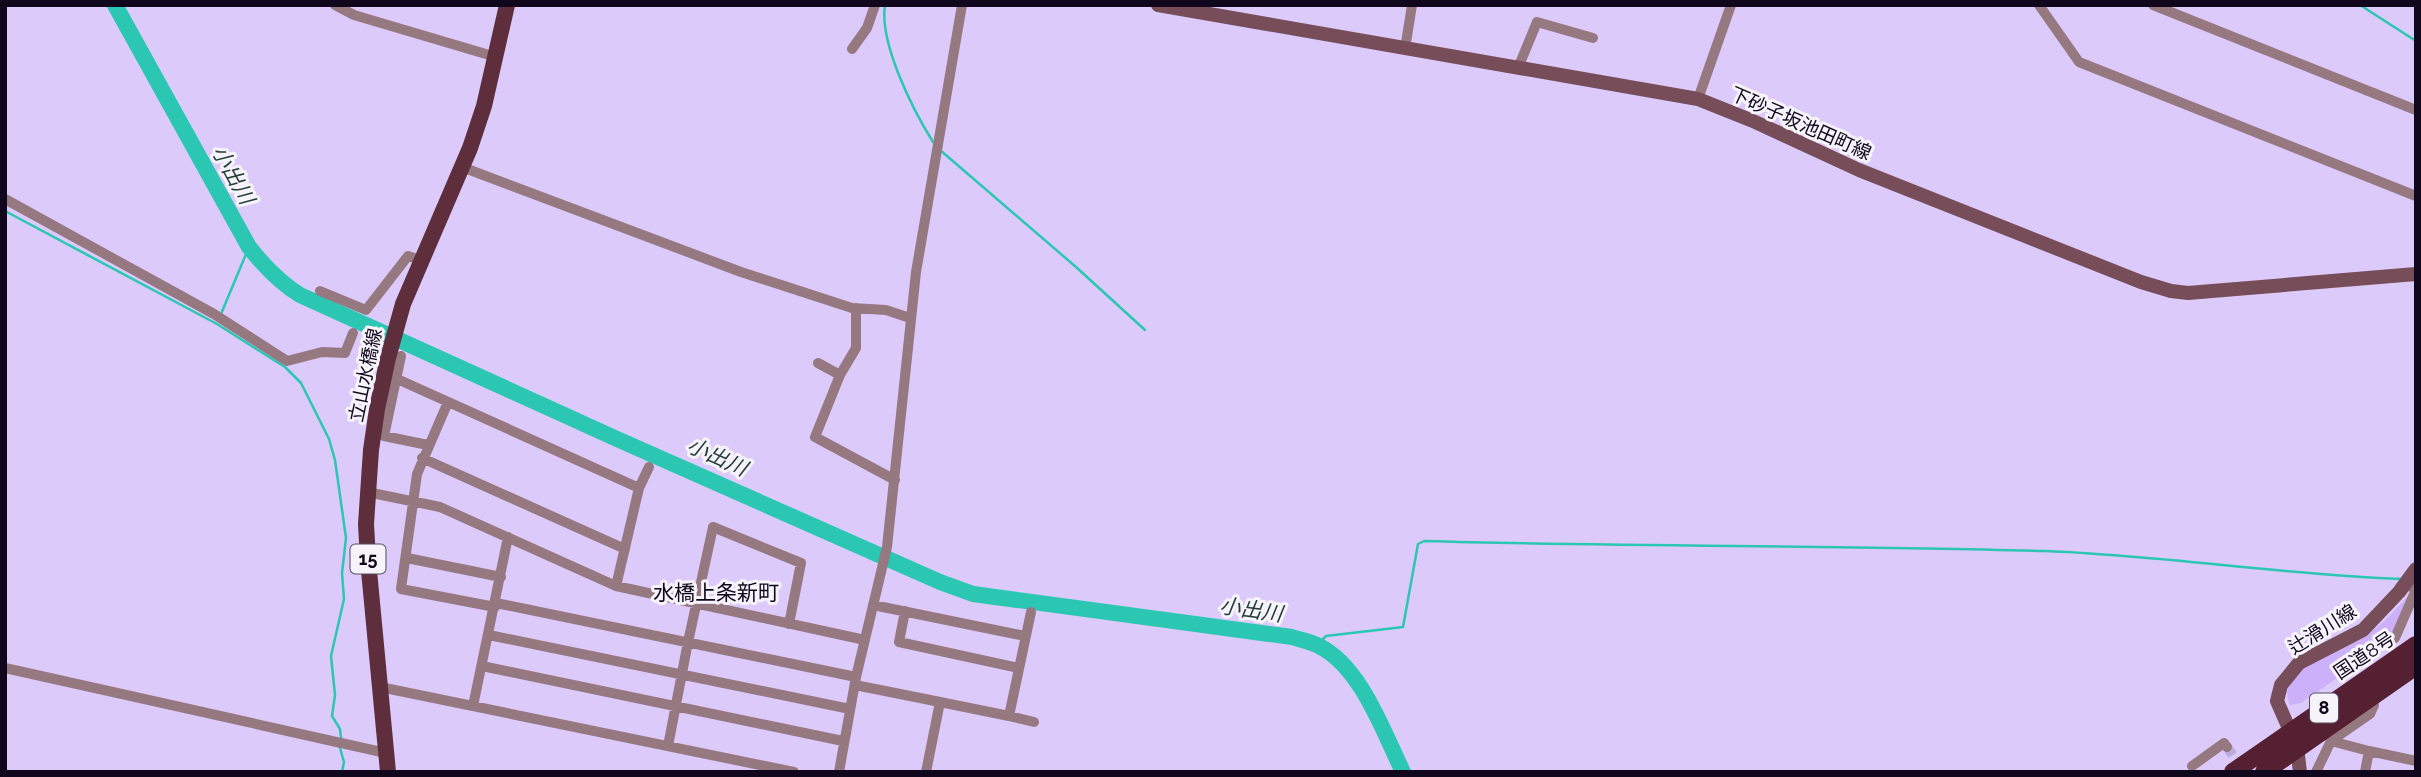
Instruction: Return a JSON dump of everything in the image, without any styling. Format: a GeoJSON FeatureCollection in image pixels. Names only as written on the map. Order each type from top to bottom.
{"type":"FeatureCollection","features":[{"type":"Feature","properties":{"kind":"highway","name":"国道8号"},"geometry":{"type":"LineString","coordinates":[[2264,772],[2293,739],[2416,645]]}},
{"type":"Feature","properties":{"kind":"highway","name":"国道8号"},"geometry":{"type":"LineString","coordinates":[[2233,772],[2416,666]]}},
{"type":"Feature","properties":{"kind":"main road","name":"立山水橋線"},"geometry":{"type":"LineString","coordinates":[[388,772],[368,560],[368,492],[377,409],[396,352],[396,330],[421,260],[462,167],[484,106],[507,5]]}},
{"type":"Feature","properties":{"kind":"main road","name":"下砂子坂池田町線"},"geometry":{"type":"LineString","coordinates":[[1158,5],[1698,99],[1754,121],[1860,170],[2141,282],[2171,291],[2188,293],[2416,274]]}},
{"type":"Feature","properties":{"kind":"main road","name":"辻滑川線"},"geometry":{"type":"LineString","coordinates":[[2300,772],[2293,739],[2277,701],[2281,685],[2299,663],[2362,630],[2412,574]]}},
{"type":"Feature","properties":{"kind":"street"},"geometry":{"type":"LineString","coordinates":[[335,5],[354,15],[496,57]]}},
{"type":"Feature","properties":{"kind":"street"},"geometry":{"type":"LineString","coordinates":[[852,49],[867,28],[875,5]]}},
{"type":"Feature","properties":{"kind":"street"},"geometry":{"type":"LineString","coordinates":[[839,772],[855,681],[887,547],[910,318],[962,5]]}},
{"type":"Feature","properties":{"kind":"street"},"geometry":{"type":"LineString","coordinates":[[1405,49],[1412,5]]}},
{"type":"Feature","properties":{"kind":"street"},"geometry":{"type":"LineString","coordinates":[[1698,99],[1731,5]]}},
{"type":"Feature","properties":{"kind":"street"},"geometry":{"type":"LineString","coordinates":[[2039,5],[2079,62],[2416,196]]}},
{"type":"Feature","properties":{"kind":"street"},"geometry":{"type":"LineString","coordinates":[[2153,5],[2416,110]]}},
{"type":"Feature","properties":{"kind":"street"},"geometry":{"type":"LineString","coordinates":[[1518,68],[1538,22],[1593,38]]}},
{"type":"Feature","properties":{"kind":"street"},"geometry":{"type":"LineString","coordinates":[[462,167],[728,267],[856,308],[886,310],[910,318]]}},
{"type":"Feature","properties":{"kind":"street"},"geometry":{"type":"LineString","coordinates":[[5,199],[214,314],[286,361],[322,352],[345,353],[353,333]]}},
{"type":"Feature","properties":{"kind":"street"},"geometry":{"type":"LineString","coordinates":[[320,291],[366,310],[408,256],[421,260]]}},
{"type":"Feature","properties":{"kind":"street"},"geometry":{"type":"LineString","coordinates":[[856,308],[856,348],[840,375],[815,437],[895,480]]}},
{"type":"Feature","properties":{"kind":"street"},"geometry":{"type":"LineString","coordinates":[[396,352],[395,378],[384,436],[428,445]]}},
{"type":"Feature","properties":{"kind":"street"},"geometry":{"type":"LineString","coordinates":[[818,363],[840,375]]}},
{"type":"Feature","properties":{"kind":"street"},"geometry":{"type":"LineString","coordinates":[[395,378],[639,488]]}},
{"type":"Feature","properties":{"kind":"street"},"geometry":{"type":"LineString","coordinates":[[448,402],[416,474],[401,589],[688,642],[1034,722]]}},
{"type":"Feature","properties":{"kind":"street"},"geometry":{"type":"LineString","coordinates":[[422,458],[625,549]]}},
{"type":"Feature","properties":{"kind":"street"},"geometry":{"type":"LineString","coordinates":[[616,586],[639,488],[649,467]]}},
{"type":"Feature","properties":{"kind":"street"},"geometry":{"type":"LineString","coordinates":[[368,492],[440,507],[616,586],[865,640]]}},
{"type":"Feature","properties":{"kind":"street"},"geometry":{"type":"LineString","coordinates":[[668,746],[695,604],[713,527],[801,563],[789,624]]}},
{"type":"Feature","properties":{"kind":"street"},"geometry":{"type":"LineString","coordinates":[[473,706],[508,537]]}},
{"type":"Feature","properties":{"kind":"street"},"geometry":{"type":"LineString","coordinates":[[407,558],[501,577]]}},
{"type":"Feature","properties":{"kind":"street"},"geometry":{"type":"LineString","coordinates":[[2395,638],[2414,592],[2412,574]]}},
{"type":"Feature","properties":{"kind":"street"},"geometry":{"type":"LineString","coordinates":[[873,605],[1026,636]]}},
{"type":"Feature","properties":{"kind":"street"},"geometry":{"type":"LineString","coordinates":[[905,611],[899,642],[1019,668]]}},
{"type":"Feature","properties":{"kind":"street"},"geometry":{"type":"LineString","coordinates":[[1009,716],[1031,612]]}},
{"type":"Feature","properties":{"kind":"street"},"geometry":{"type":"LineString","coordinates":[[489,635],[850,709]]}},
{"type":"Feature","properties":{"kind":"street"},"geometry":{"type":"LineString","coordinates":[[482,666],[843,741]]}},
{"type":"Feature","properties":{"kind":"street"},"geometry":{"type":"LineString","coordinates":[[5,668],[386,753]]}},
{"type":"Feature","properties":{"kind":"street"},"geometry":{"type":"LineString","coordinates":[[380,687],[794,772]]}},
{"type":"Feature","properties":{"kind":"street"},"geometry":{"type":"LineString","coordinates":[[926,772],[940,702]]}},
{"type":"Feature","properties":{"kind":"street"},"geometry":{"type":"LineString","coordinates":[[2316,772],[2331,741],[2370,714],[2374,705]]}},
{"type":"Feature","properties":{"kind":"street"},"geometry":{"type":"LineString","coordinates":[[2331,741],[2416,761]]}},
{"type":"Feature","properties":{"kind":"street"},"geometry":{"type":"LineString","coordinates":[[2192,766],[2224,743],[2227,747]]}},
{"type":"Feature","properties":{"kind":"street"},"geometry":{"type":"LineString","coordinates":[[2365,772],[2369,751]]}},
{"type":"Feature","properties":{"kind":"shaded area"},"geometry":{"type":"Polygon","coordinates":[[[2408,596],[2391,640],[2301,703],[2290,705],[2287,692],[2292,680],[2302,669],[2372,631],[2408,596]]]}},
{"type":"Feature","properties":{"kind":"waterway","name":"小出川"},"geometry":{"type":"LineString","coordinates":[[115,5],[249,247],[272,273],[300,295],[617,439],[940,582],[973,594],[1292,637],[1316,645],[1334,656],[1359,684],[1403,772]]}},
{"type":"Feature","properties":{"kind":"waterway"},"geometry":{"type":"LineString","coordinates":[[885,5],[887,38],[892,57],[907,95],[933,142]]}},
{"type":"Feature","properties":{"kind":"waterway"},"geometry":{"type":"LineString","coordinates":[[2360,5],[2416,41]]}},
{"type":"Feature","properties":{"kind":"waterway"},"geometry":{"type":"LineString","coordinates":[[940,150],[1145,330]]}},
{"type":"Feature","properties":{"kind":"waterway"},"geometry":{"type":"LineString","coordinates":[[5,211],[217,324],[285,367],[301,383],[329,439],[335,460],[346,538],[342,573],[344,599],[331,656],[335,695],[332,716],[340,729],[341,738]]}},
{"type":"Feature","properties":{"kind":"waterway"},"geometry":{"type":"LineString","coordinates":[[221,314],[249,247]]}},
{"type":"Feature","properties":{"kind":"waterway"},"geometry":{"type":"LineString","coordinates":[[1317,645],[1326,636],[1403,627],[1418,544],[1424,541],[2043,551],[2402,579]]}},
{"type":"Feature","properties":{"kind":"waterway"},"geometry":{"type":"LineString","coordinates":[[340,748],[344,762],[342,772]]}},
{"type":"Feature","properties":{"kind":"tunnel"},"geometry":{"type":"LineString","coordinates":[[2227,747],[2243,770]]}},
{"type":"Feature","properties":{"kind":"district","name":"水橋上条新町"},"geometry":{"type":"Point","coordinates":[716,593]}}]}
